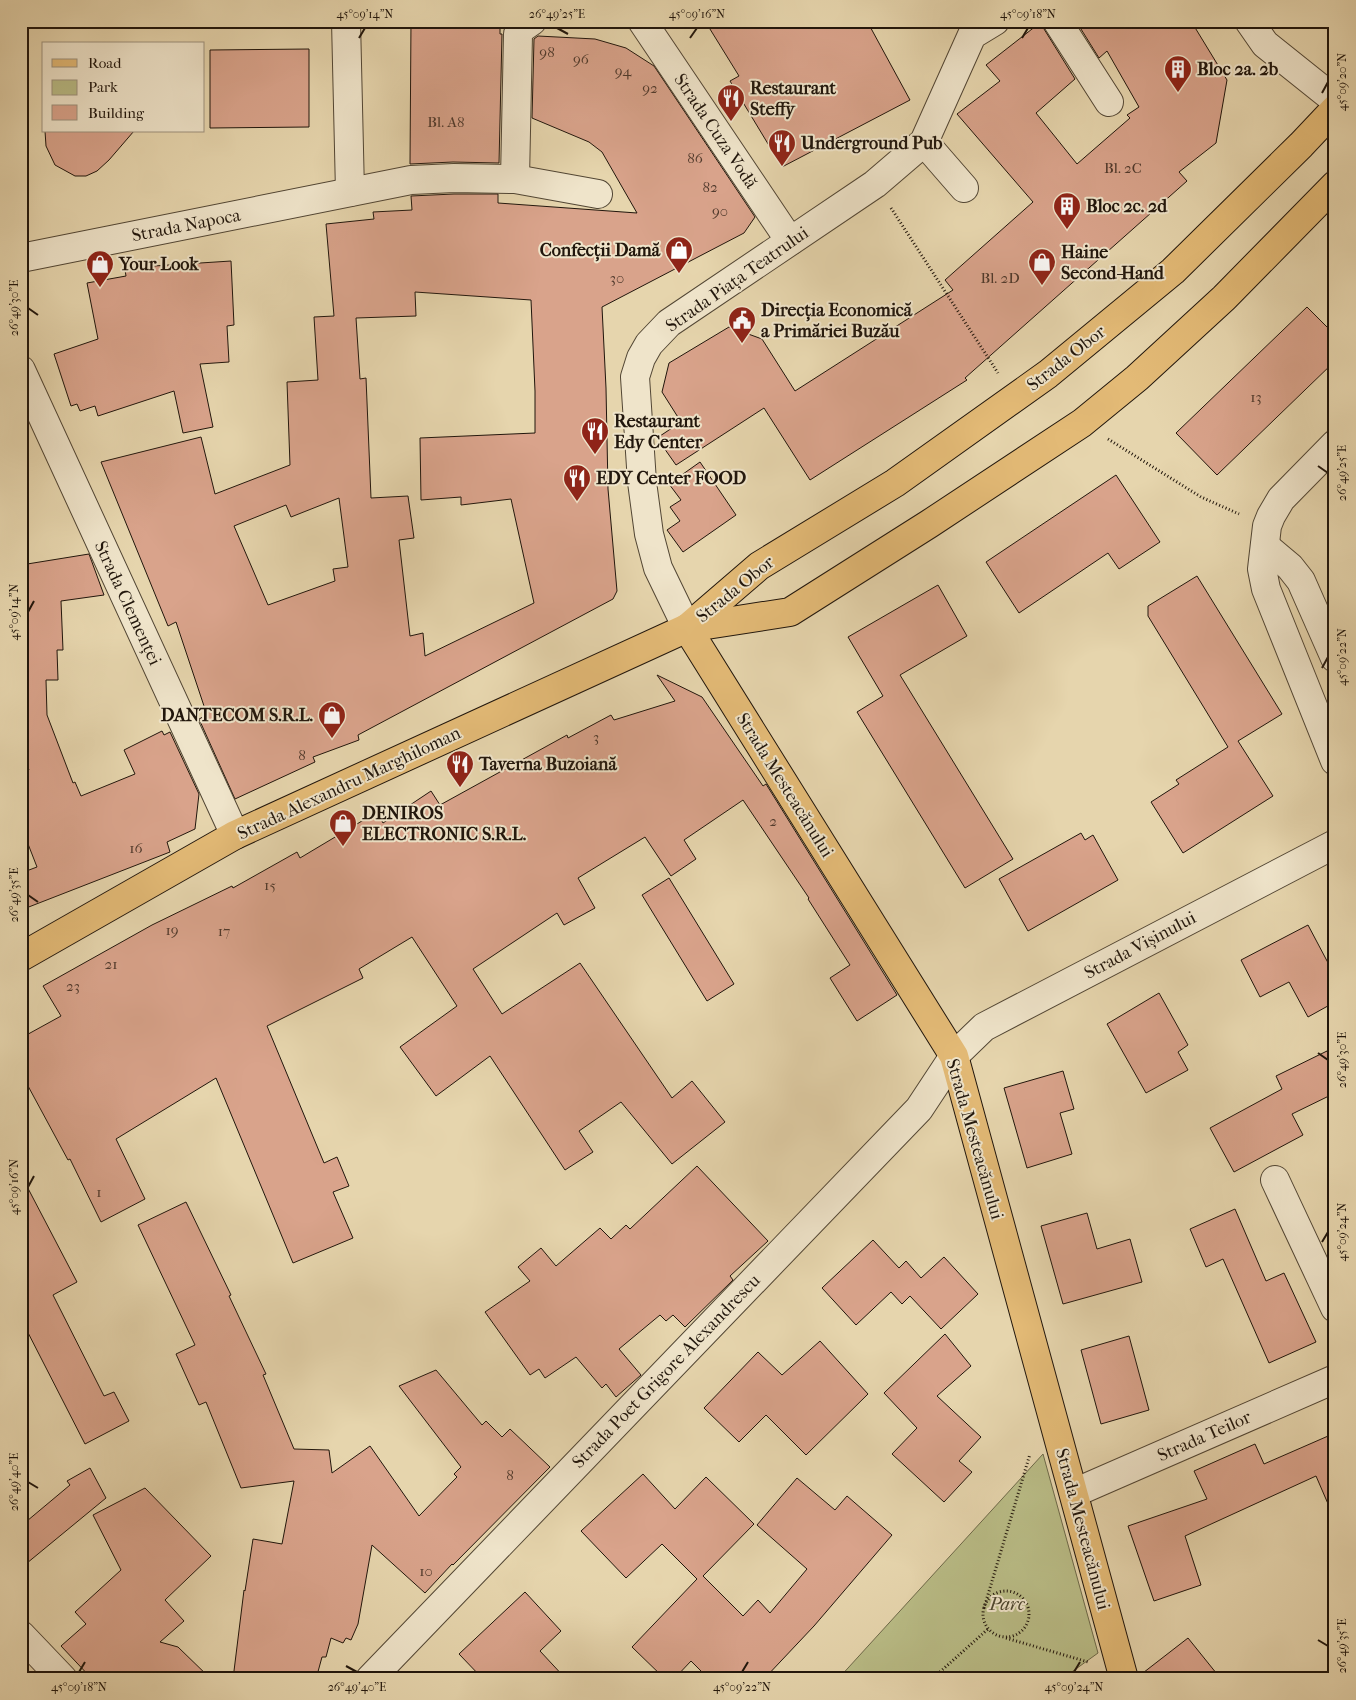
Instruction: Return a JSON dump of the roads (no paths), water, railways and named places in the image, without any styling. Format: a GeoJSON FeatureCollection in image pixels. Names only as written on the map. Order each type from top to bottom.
{"type":"FeatureCollection","features":[{"type":"Feature","properties":{"kind":"main road","name":"Strada Obor"},"geometry":{"type":"LineString","coordinates":[[687,628],[759,566],[895,483],[1048,374],[1173,271],[1335,109]]}},
{"type":"Feature","properties":{"kind":"main road","name":"Strada Obor"},"geometry":{"type":"LineString","coordinates":[[687,628],[790,612],[929,524],[1082,423],[1137,378],[1224,298],[1335,185]]}},
{"type":"Feature","properties":{"kind":"main road","name":"Strada Alexandru Marghiloman"},"geometry":{"type":"LineString","coordinates":[[21,957],[235,835],[687,628]]}},
{"type":"Feature","properties":{"kind":"main road","name":"Strada Mesteacănului"},"geometry":{"type":"LineString","coordinates":[[687,628],[954,1056],[1124,1679]]}},
{"type":"Feature","properties":{"kind":"street"},"geometry":{"type":"LineString","coordinates":[[346,21],[350,192]]}},
{"type":"Feature","properties":{"kind":"street"},"geometry":{"type":"LineString","coordinates":[[516,180],[518,34],[522,28],[532,21]]}},
{"type":"Feature","properties":{"kind":"street","name":"Strada Cuza Vodă"},"geometry":{"type":"LineString","coordinates":[[642,21],[790,240]]}},
{"type":"Feature","properties":{"kind":"street","name":"Strada Piața Teatrului"},"geometry":{"type":"LineString","coordinates":[[687,628],[658,568],[649,534],[642,482],[636,377],[641,358],[648,344],[669,323],[875,184],[924,142],[972,35],[995,21]]}},
{"type":"Feature","properties":{"kind":"street"},"geometry":{"type":"LineString","coordinates":[[1057,21],[1108,102]]}},
{"type":"Feature","properties":{"kind":"street"},"geometry":{"type":"LineString","coordinates":[[1249,21],[1266,44],[1335,100]]}},
{"type":"Feature","properties":{"kind":"street"},"geometry":{"type":"LineString","coordinates":[[924,142],[964,188]]}},
{"type":"Feature","properties":{"kind":"street","name":"Strada Napoca"},"geometry":{"type":"LineString","coordinates":[[21,258],[411,180],[454,178],[516,180],[598,194]]}},
{"type":"Feature","properties":{"kind":"street","name":"Strada Clemenței"},"geometry":{"type":"LineString","coordinates":[[21,370],[235,835]]}},
{"type":"Feature","properties":{"kind":"street"},"geometry":{"type":"LineString","coordinates":[[1335,444],[1281,499],[1271,516],[1266,536],[1262,569],[1266,589],[1335,761]]}},
{"type":"Feature","properties":{"kind":"street"},"geometry":{"type":"LineString","coordinates":[[1266,536],[1301,581],[1335,658]]}},
{"type":"Feature","properties":{"kind":"street","name":"Strada Vișinului"},"geometry":{"type":"LineString","coordinates":[[954,1056],[984,1026],[1335,844]]}},
{"type":"Feature","properties":{"kind":"street","name":"Strada Poet Grigore Alexandrescu"},"geometry":{"type":"LineString","coordinates":[[370,1679],[919,1109],[954,1056]]}},
{"type":"Feature","properties":{"kind":"street"},"geometry":{"type":"LineString","coordinates":[[1275,1180],[1335,1308]]}},
{"type":"Feature","properties":{"kind":"street","name":"Strada Teilor"},"geometry":{"type":"LineString","coordinates":[[1074,1493],[1335,1378]]}},
{"type":"Feature","properties":{"kind":"street"},"geometry":{"type":"LineString","coordinates":[[21,1635],[64,1679]]}},
{"type":"Feature","properties":{"kind":"place","name":"Bloc 2a. 2b"},"geometry":{"type":"Point","coordinates":[1178,93]}},
{"type":"Feature","properties":{"kind":"place","name":"Restaurant Steffy"},"geometry":{"type":"Point","coordinates":[731,122]}},
{"type":"Feature","properties":{"kind":"place","name":"Underground Pub"},"geometry":{"type":"Point","coordinates":[782,167]}},
{"type":"Feature","properties":{"kind":"place","name":"Bloc 2c. 2d"},"geometry":{"type":"Point","coordinates":[1067,230]}},
{"type":"Feature","properties":{"kind":"place","name":"Confecții Damă"},"geometry":{"type":"Point","coordinates":[679,274]}},
{"type":"Feature","properties":{"kind":"place","name":"Haine Second-Hand"},"geometry":{"type":"Point","coordinates":[1042,286]}},
{"type":"Feature","properties":{"kind":"place","name":"Your Look"},"geometry":{"type":"Point","coordinates":[100,288]}},
{"type":"Feature","properties":{"kind":"place","name":"Direcţia Economică a Primăriei Buzău"},"geometry":{"type":"Point","coordinates":[742,344]}},
{"type":"Feature","properties":{"kind":"place","name":"Restaurant Edy Center"},"geometry":{"type":"Point","coordinates":[595,455]}},
{"type":"Feature","properties":{"kind":"place","name":"EDY Center FOOD"},"geometry":{"type":"Point","coordinates":[577,502]}},
{"type":"Feature","properties":{"kind":"place","name":"DANTECOM S.R.L."},"geometry":{"type":"Point","coordinates":[332,739]}},
{"type":"Feature","properties":{"kind":"place","name":"Taverna Buzoiană"},"geometry":{"type":"Point","coordinates":[460,788]}},
{"type":"Feature","properties":{"kind":"place","name":"DENIROS ELECTRONIC S.R.L."},"geometry":{"type":"Point","coordinates":[343,847]}},
{"type":"Feature","properties":{"kind":"park label","name":"Parc"},"geometry":{"type":"Point","coordinates":[1007,1604]}}]}
